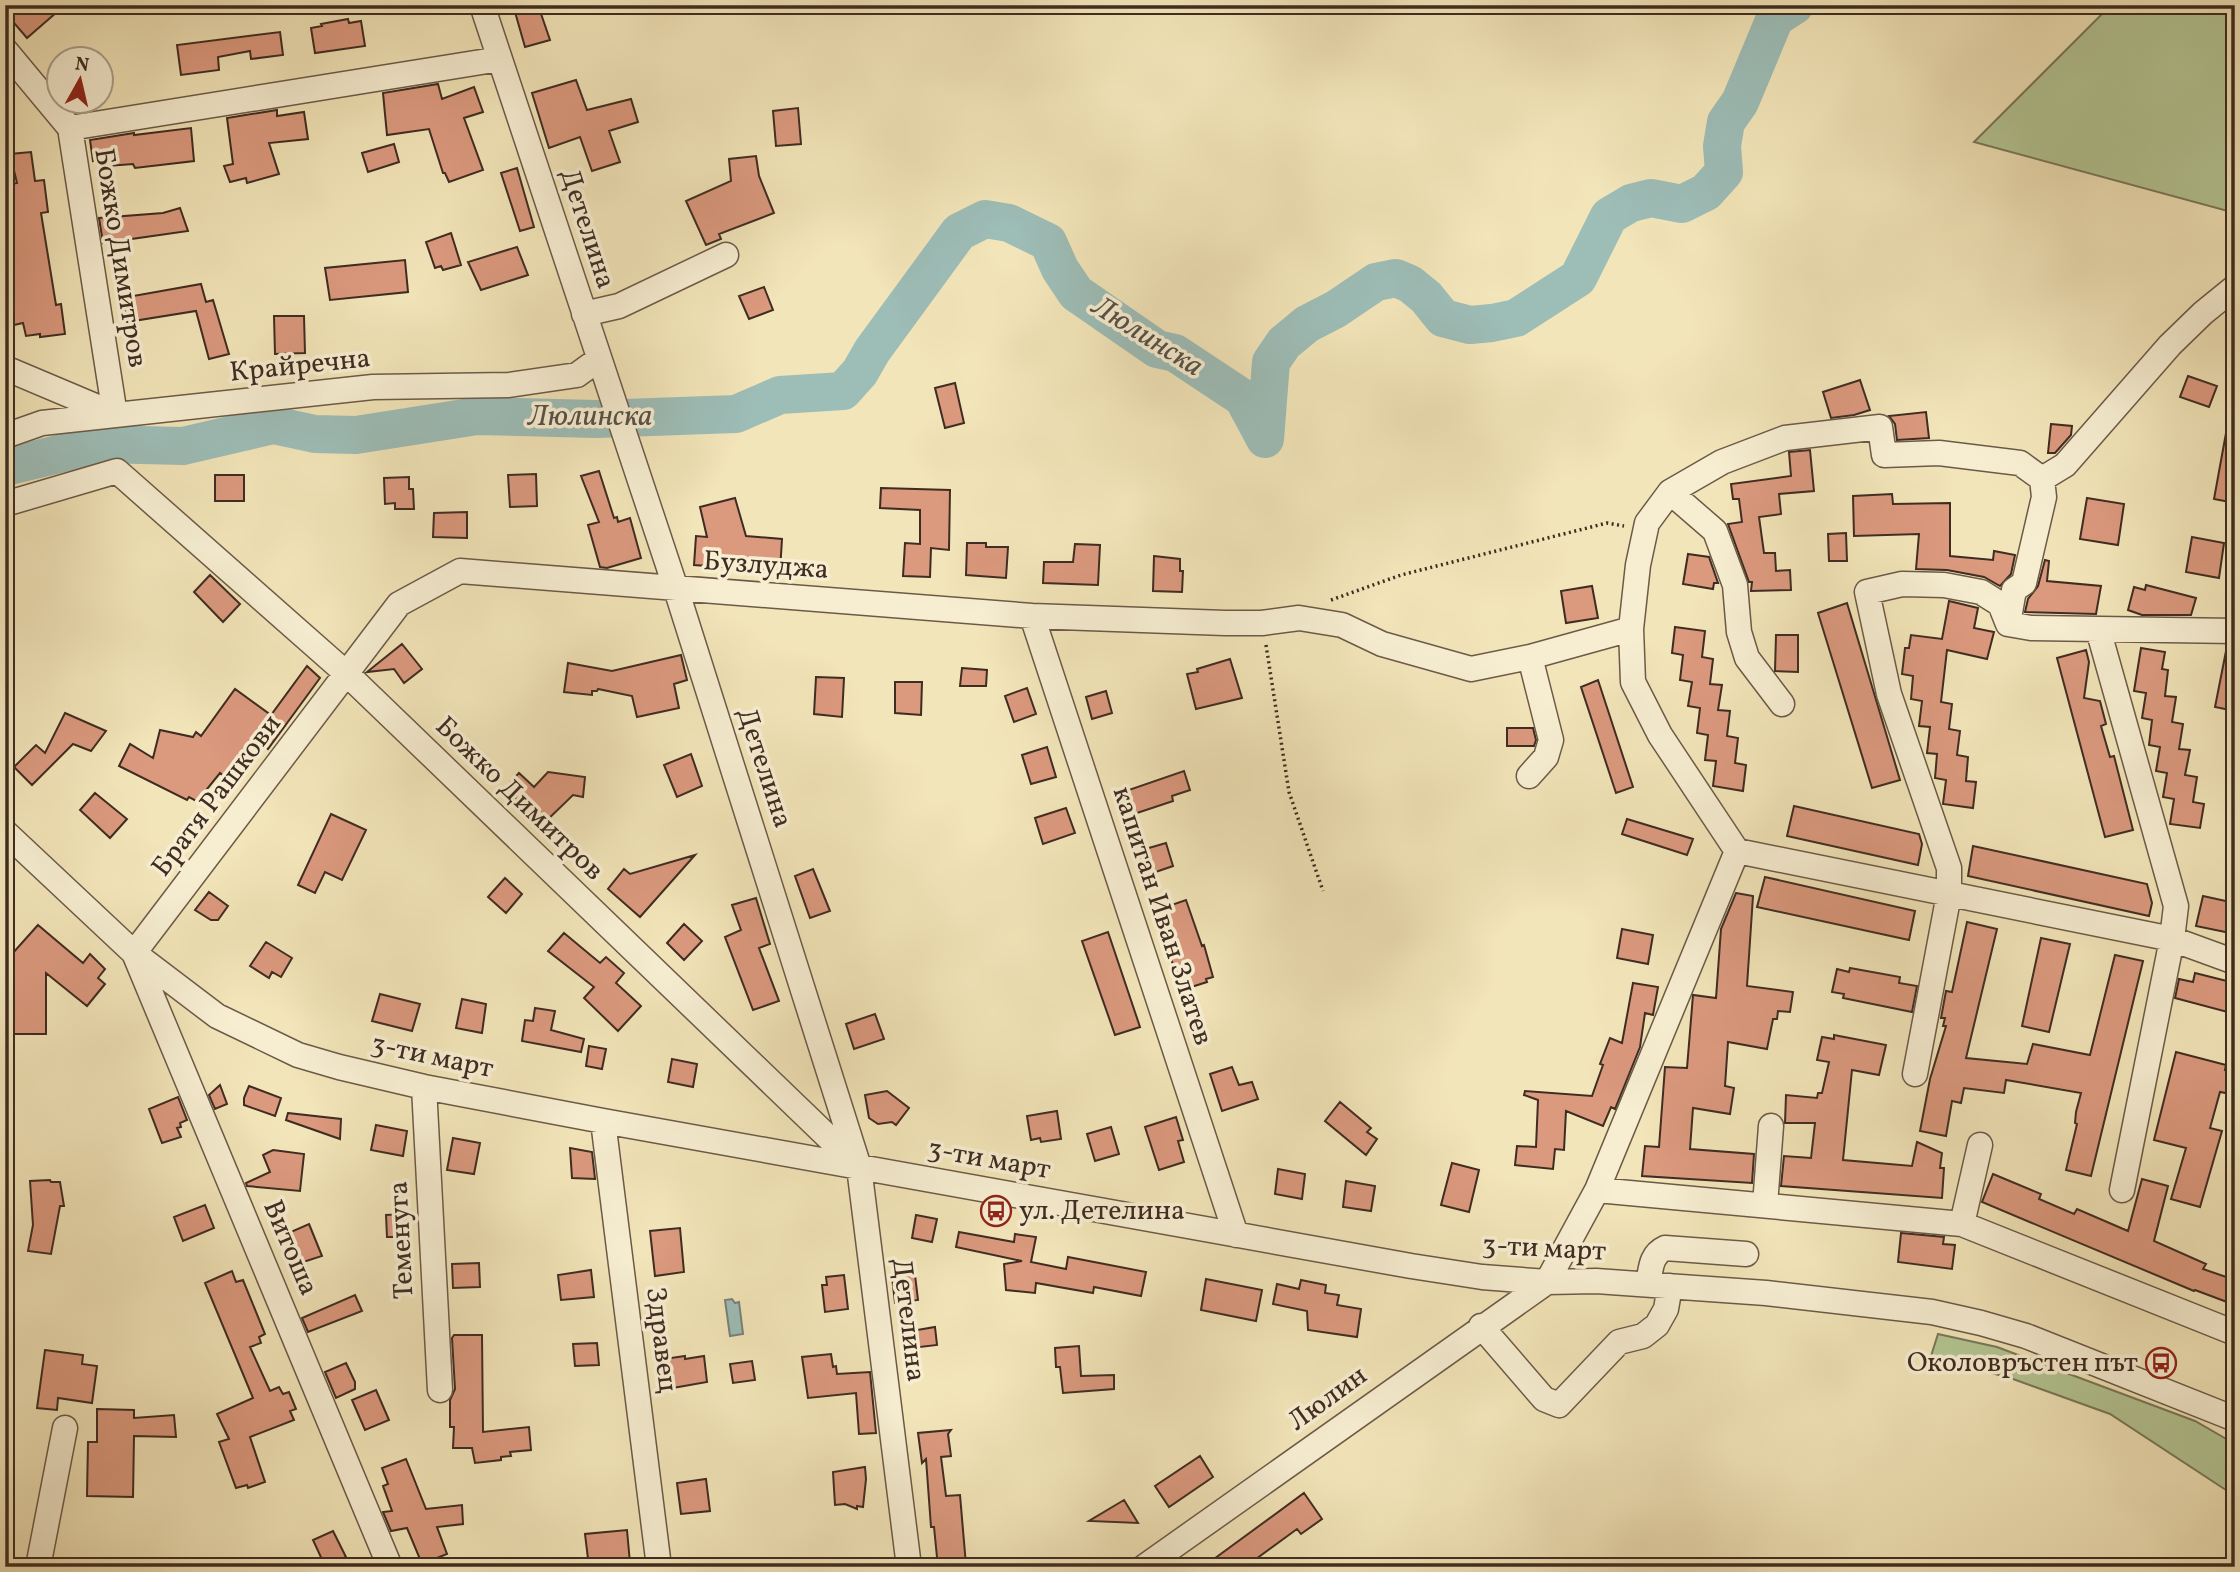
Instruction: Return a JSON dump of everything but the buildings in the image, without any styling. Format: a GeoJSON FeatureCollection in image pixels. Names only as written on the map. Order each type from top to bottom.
{"type":"FeatureCollection","features":[{"type":"Feature","properties":{"kind":"street","name":"Детелина"},"geometry":{"type":"LineString","coordinates":[[482,5],[676,589],[859,1167],[909,1567]]}},
{"type":"Feature","properties":{"kind":"street","name":"Божко Димитров"},"geometry":{"type":"LineString","coordinates":[[5,50],[69,128],[115,415]]}},
{"type":"Feature","properties":{"kind":"street"},"geometry":{"type":"LineString","coordinates":[[69,128],[500,59]]}},
{"type":"Feature","properties":{"kind":"street"},"geometry":{"type":"LineString","coordinates":[[584,314],[619,306],[726,256]]}},
{"type":"Feature","properties":{"kind":"street"},"geometry":{"type":"LineString","coordinates":[[2042,479],[2064,465],[2170,345],[2235,287]]}},
{"type":"Feature","properties":{"kind":"street","name":"Крайречна"},"geometry":{"type":"LineString","coordinates":[[5,436],[42,424],[373,387],[509,384],[577,375],[599,359]]}},
{"type":"Feature","properties":{"kind":"street"},"geometry":{"type":"LineString","coordinates":[[5,368],[115,415]]}},
{"type":"Feature","properties":{"kind":"street"},"geometry":{"type":"LineString","coordinates":[[2008,624],[2014,590],[2024,583],[2044,498],[2042,479],[2020,463],[1939,453],[1884,455],[1881,427],[1785,438],[1722,463],[1670,492],[1647,523],[1638,565],[1631,629],[1633,682],[1660,735],[1737,851],[2172,939],[2235,962]]}},
{"type":"Feature","properties":{"kind":"street","name":"Божко Димитров"},"geometry":{"type":"LineString","coordinates":[[5,504],[117,471],[130,481],[347,674],[859,1167]]}},
{"type":"Feature","properties":{"kind":"street"},"geometry":{"type":"LineString","coordinates":[[1670,492],[1715,531],[1735,585],[1739,632],[1747,658],[1782,704]]}},
{"type":"Feature","properties":{"kind":"street","name":"Бузлуджа"},"geometry":{"type":"LineString","coordinates":[[347,674],[400,604],[460,571],[1032,616],[1225,623],[1262,623],[1299,618],[1342,625],[1382,644],[1471,669],[1530,657],[1631,629]]}},
{"type":"Feature","properties":{"kind":"street"},"geometry":{"type":"LineString","coordinates":[[1915,1074],[1949,894],[1949,868],[1889,694],[1867,592],[1902,584],[1944,585],[1980,592],[2000,604],[2008,624]]}},
{"type":"Feature","properties":{"kind":"street","name":"капитан Иван Златев"},"geometry":{"type":"LineString","coordinates":[[1032,616],[1236,1235]]}},
{"type":"Feature","properties":{"kind":"street"},"geometry":{"type":"LineString","coordinates":[[2008,624],[2031,628],[2235,631]]}},
{"type":"Feature","properties":{"kind":"street"},"geometry":{"type":"LineString","coordinates":[[2098,629],[2176,906],[2172,939],[2122,1191]]}},
{"type":"Feature","properties":{"kind":"street"},"geometry":{"type":"LineString","coordinates":[[1529,776],[1546,757],[1551,740],[1530,657]]}},
{"type":"Feature","properties":{"kind":"street","name":"Братя Рашкови"},"geometry":{"type":"LineString","coordinates":[[134,953],[347,674]]}},
{"type":"Feature","properties":{"kind":"street","name":"3-ти март"},"geometry":{"type":"LineString","coordinates":[[5,832],[134,953],[217,1016],[298,1055],[339,1068],[603,1121],[1410,1266],[1547,1282],[1596,1281],[1766,1293],[1931,1312],[1981,1323],[2085,1358],[2235,1419]]}},
{"type":"Feature","properties":{"kind":"street"},"geometry":{"type":"LineString","coordinates":[[1547,1282],[1597,1189],[1737,851]]}},
{"type":"Feature","properties":{"kind":"street","name":"Витоша"},"geometry":{"type":"LineString","coordinates":[[134,953],[390,1567]]}},
{"type":"Feature","properties":{"kind":"street","name":"Теменуга"},"geometry":{"type":"LineString","coordinates":[[424,1087],[440,1390]]}},
{"type":"Feature","properties":{"kind":"street","name":"Здравец"},"geometry":{"type":"LineString","coordinates":[[603,1121],[659,1567]]}},
{"type":"Feature","properties":{"kind":"street"},"geometry":{"type":"LineString","coordinates":[[1765,1205],[1771,1126]]}},
{"type":"Feature","properties":{"kind":"street"},"geometry":{"type":"LineString","coordinates":[[1962,1223],[1980,1145]]}},
{"type":"Feature","properties":{"kind":"street"},"geometry":{"type":"LineString","coordinates":[[1597,1189],[1962,1223],[2235,1334]]}},
{"type":"Feature","properties":{"kind":"street"},"geometry":{"type":"LineString","coordinates":[[1481,1326],[1544,1399],[1559,1405],[1619,1342],[1643,1336],[1657,1325],[1666,1309],[1653,1259],[1657,1252],[1665,1248],[1746,1254]]}},
{"type":"Feature","properties":{"kind":"street","name":"Люлин"},"geometry":{"type":"LineString","coordinates":[[1144,1567],[1481,1326],[1547,1282]]}},
{"type":"Feature","properties":{"kind":"street"},"geometry":{"type":"LineString","coordinates":[[38,1567],[65,1428]]}},
{"type":"Feature","properties":{"kind":"path"},"geometry":{"type":"LineString","coordinates":[[1326,602],[1401,575],[1607,523],[1621,527],[1647,523]]}},
{"type":"Feature","properties":{"kind":"path"},"geometry":{"type":"LineString","coordinates":[[1262,623],[1289,792],[1323,891]]}},
{"type":"Feature","properties":{"kind":"green space"},"geometry":{"type":"Polygon","coordinates":[[[2111,5],[2235,5],[2235,213],[1974,142],[2111,5]]]}},
{"type":"Feature","properties":{"kind":"green space"},"geometry":{"type":"Polygon","coordinates":[[[1938,1334],[1997,1347],[2195,1421],[2235,1444],[2235,1496],[2110,1414],[2013,1379],[1931,1356],[1938,1334]]]}},
{"type":"Feature","properties":{"kind":"water"},"geometry":{"type":"Polygon","coordinates":[[[732,1299],[735,1303],[739,1302],[743,1334],[730,1336],[725,1300],[732,1299]]]}},
{"type":"Feature","properties":{"kind":"waterway","name":"Люлинска"},"geometry":{"type":"LineString","coordinates":[[5,467],[100,444],[183,446],[273,425],[315,434],[356,435],[477,416],[596,419],[736,414],[780,395],[843,391],[860,372],[872,351],[959,232],[985,219],[1009,223],[1048,242],[1060,269],[1076,293],[1157,349],[1175,353],[1243,398],[1265,439],[1271,362],[1284,343],[1307,324],[1336,309],[1376,282],[1396,278],[1410,284],[1426,297],[1443,318],[1470,325],[1516,318],[1578,278],[1609,216],[1631,203],[1651,198],[1682,204],[1706,192],[1724,172],[1722,146],[1726,122],[1740,102],[1775,18],[1795,5]]}},
{"type":"Feature","properties":{"kind":"place","name":"ул. Детелина"},"geometry":{"type":"Point","coordinates":[996,1211]}},
{"type":"Feature","properties":{"kind":"place","name":"Околовръстен път"},"geometry":{"type":"Point","coordinates":[2161,1363]}}]}
